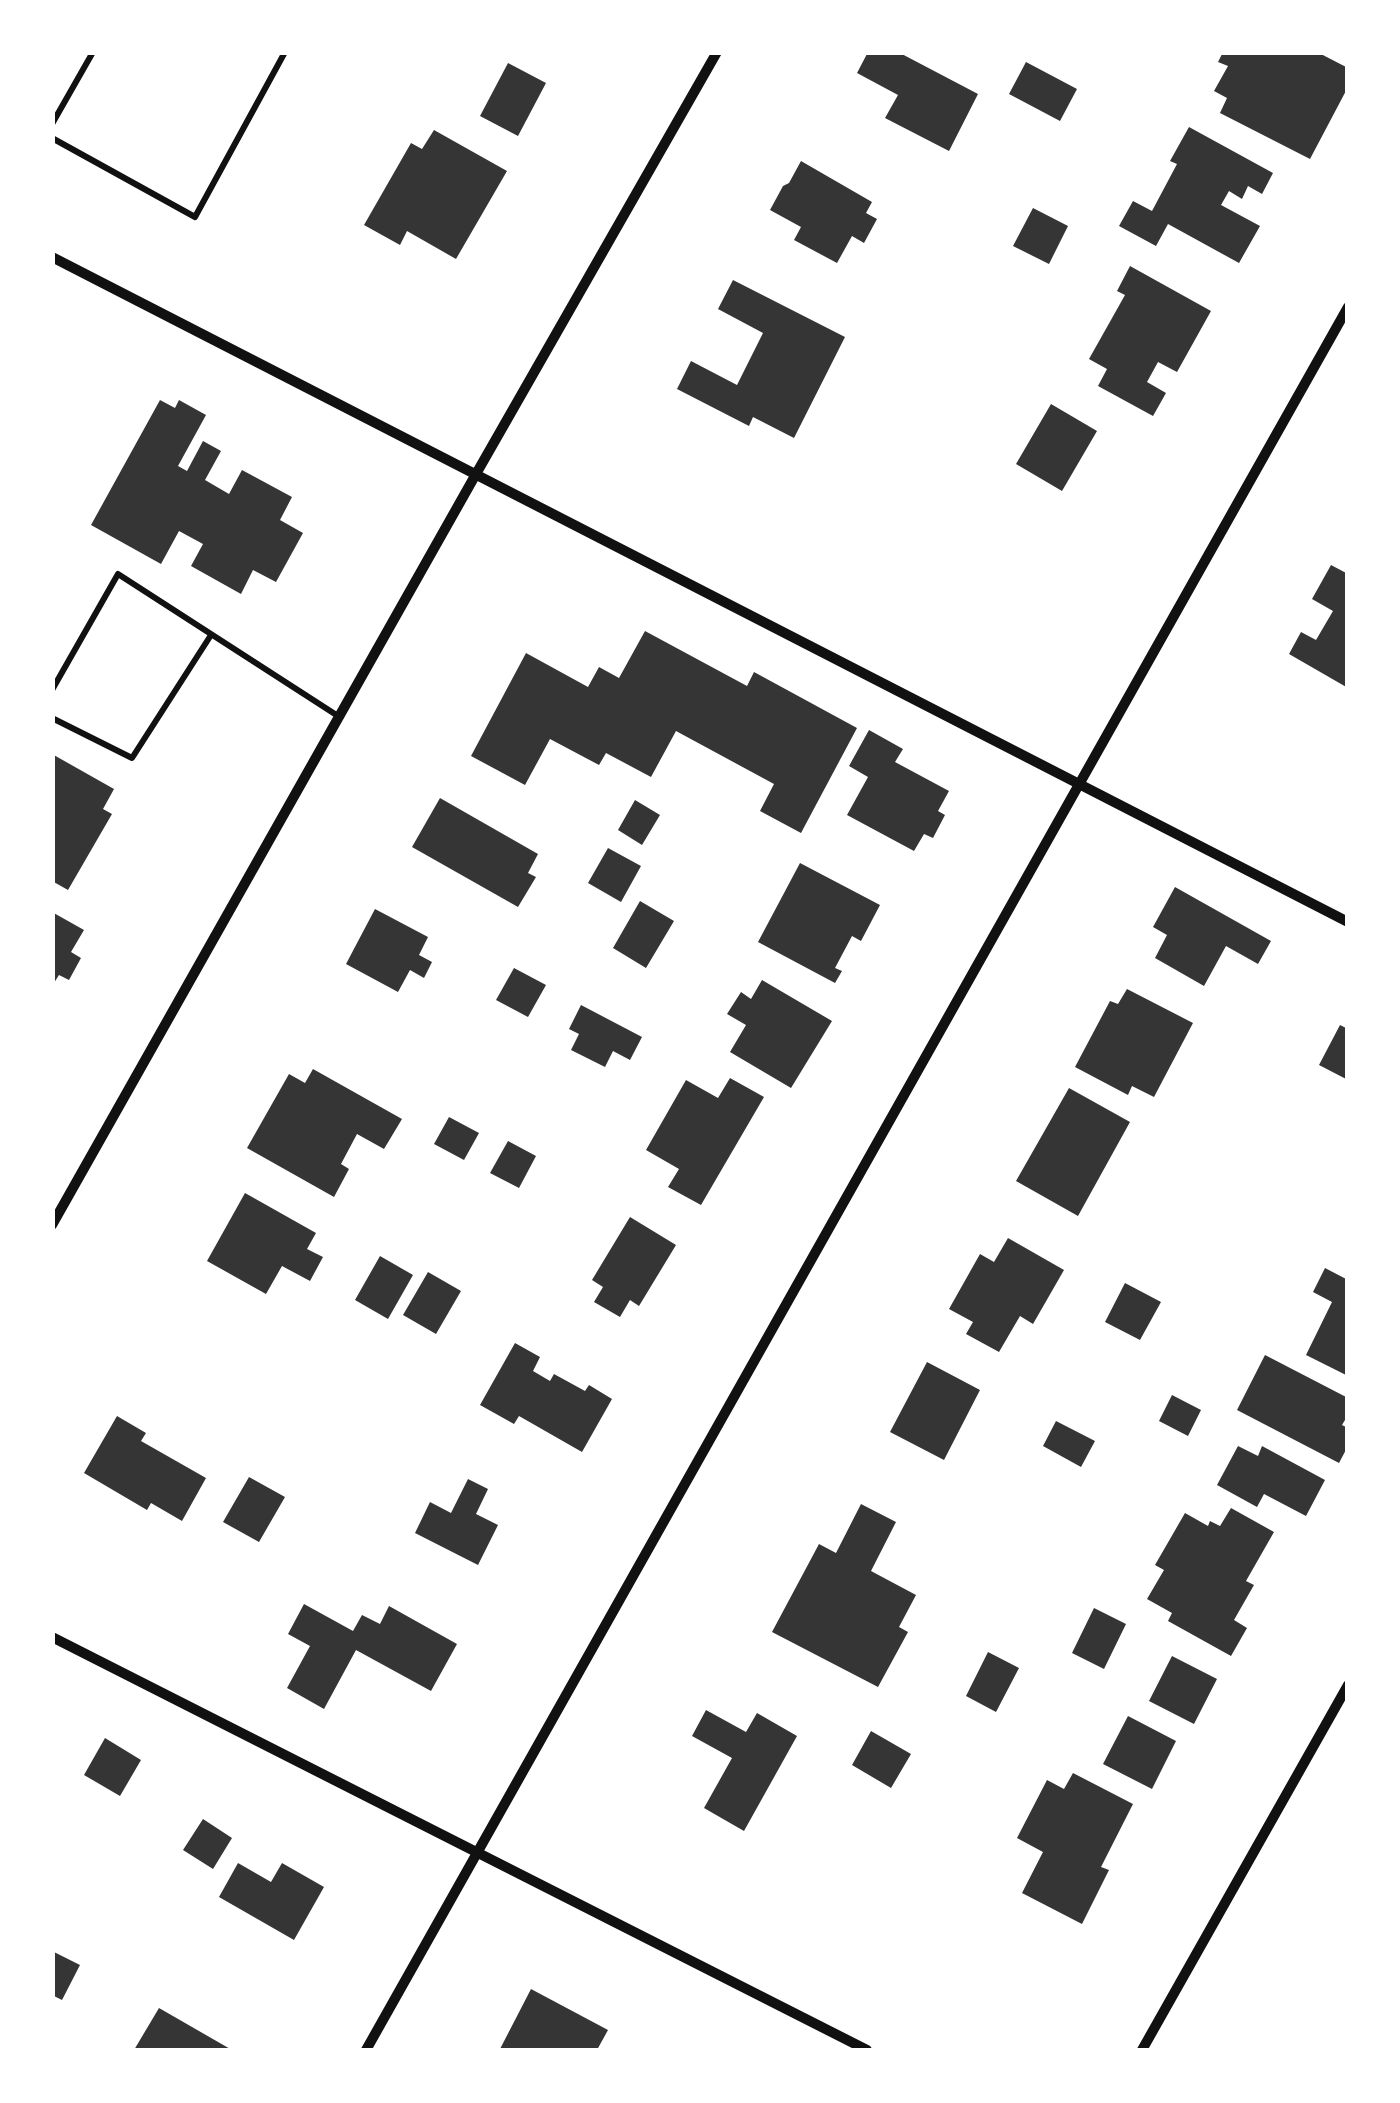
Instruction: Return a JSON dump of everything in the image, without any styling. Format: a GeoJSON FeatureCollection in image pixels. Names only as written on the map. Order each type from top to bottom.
{"type":"FeatureCollection","features":[{"type":"Feature","properties":{"kind":"street"},"geometry":{"type":"LineString","coordinates":[[52,1225],[717,52]]}},
{"type":"Feature","properties":{"kind":"street"},"geometry":{"type":"LineString","coordinates":[[52,256],[1348,922]]}},
{"type":"Feature","properties":{"kind":"street"},"geometry":{"type":"LineString","coordinates":[[366,2050],[1348,308]]}},
{"type":"Feature","properties":{"kind":"street"},"geometry":{"type":"LineString","coordinates":[[52,1637],[866,2050]]}},
{"type":"Feature","properties":{"kind":"street"},"geometry":{"type":"LineString","coordinates":[[1142,2050],[1348,1686]]}},
{"type":"Feature","properties":{"kind":"lane"},"geometry":{"type":"LineString","coordinates":[[52,124],[93,52]]}},
{"type":"Feature","properties":{"kind":"lane"},"geometry":{"type":"LineString","coordinates":[[52,138],[196,216],[286,52]]}},
{"type":"Feature","properties":{"kind":"lane"},"geometry":{"type":"LineString","coordinates":[[52,690],[118,574],[339,717]]}},
{"type":"Feature","properties":{"kind":"lane"},"geometry":{"type":"LineString","coordinates":[[52,718],[132,758],[211,635]]}},
{"type":"Feature","properties":{"kind":"building"},"geometry":{"type":"Polygon","coordinates":[[[868,52],[898,52],[978,94],[949,151],[885,118],[898,95],[857,73],[868,52]]]}},
{"type":"Feature","properties":{"kind":"building"},"geometry":{"type":"Polygon","coordinates":[[[1223,52],[1317,52],[1348,68],[1348,87],[1310,159],[1220,113],[1227,98],[1214,91],[1228,66],[1218,62],[1223,52]]]}},
{"type":"Feature","properties":{"kind":"building"},"geometry":{"type":"Polygon","coordinates":[[[1026,62],[1077,89],[1060,121],[1009,94],[1026,62]]]}},
{"type":"Feature","properties":{"kind":"building"},"geometry":{"type":"Polygon","coordinates":[[[508,63],[546,83],[518,136],[480,116],[508,63]]]}},
{"type":"Feature","properties":{"kind":"building"},"geometry":{"type":"Polygon","coordinates":[[[1189,127],[1273,173],[1262,194],[1248,186],[1242,199],[1229,191],[1221,205],[1260,226],[1239,263],[1168,224],[1156,246],[1119,226],[1133,201],[1152,211],[1177,164],[1170,161],[1189,127]]]}},
{"type":"Feature","properties":{"kind":"building"},"geometry":{"type":"Polygon","coordinates":[[[434,130],[507,171],[456,259],[407,231],[400,245],[364,225],[411,143],[422,149],[434,130]]]}},
{"type":"Feature","properties":{"kind":"building"},"geometry":{"type":"Polygon","coordinates":[[[801,161],[872,202],[866,213],[877,219],[864,243],[852,236],[837,263],[794,240],[801,227],[770,210],[801,161]]]}},
{"type":"Feature","properties":{"kind":"building"},"geometry":{"type":"Polygon","coordinates":[[[1033,208],[1068,226],[1049,264],[1013,246],[1033,208]]]}},
{"type":"Feature","properties":{"kind":"building"},"geometry":{"type":"Polygon","coordinates":[[[1130,266],[1211,311],[1177,372],[1158,362],[1147,382],[1166,393],[1153,416],[1098,386],[1107,369],[1089,359],[1125,295],[1117,291],[1130,266]]]}},
{"type":"Feature","properties":{"kind":"building"},"geometry":{"type":"Polygon","coordinates":[[[733,280],[845,337],[794,438],[753,417],[749,426],[677,389],[691,361],[737,385],[763,333],[718,309],[733,280]]]}},
{"type":"Feature","properties":{"kind":"building"},"geometry":{"type":"Polygon","coordinates":[[[160,400],[175,408],[179,400],[206,415],[178,466],[187,471],[203,441],[221,451],[205,480],[229,494],[242,470],[292,497],[280,520],[303,533],[276,582],[253,570],[241,594],[191,566],[203,544],[179,531],[161,564],[91,525],[160,400]]]}},
{"type":"Feature","properties":{"kind":"building"},"geometry":{"type":"Polygon","coordinates":[[[1051,404],[1097,431],[1062,491],[1016,464],[1051,404]]]}},
{"type":"Feature","properties":{"kind":"building"},"geometry":{"type":"Polygon","coordinates":[[[1331,565],[1348,574],[1348,688],[1289,654],[1301,632],[1316,640],[1333,611],[1312,599],[1331,565]]]}},
{"type":"Feature","properties":{"kind":"building"},"geometry":{"type":"Polygon","coordinates":[[[645,631],[747,686],[754,672],[857,728],[801,833],[760,811],[774,784],[676,731],[651,777],[606,753],[599,765],[550,739],[525,785],[471,756],[526,653],[588,687],[599,667],[619,678],[645,631]]]}},
{"type":"Feature","properties":{"kind":"building"},"geometry":{"type":"Polygon","coordinates":[[[869,730],[903,749],[895,762],[949,791],[938,811],[945,815],[933,838],[924,834],[914,851],[847,815],[868,777],[849,766],[869,730]]]}},
{"type":"Feature","properties":{"kind":"building"},"geometry":{"type":"Polygon","coordinates":[[[52,754],[114,789],[103,809],[112,814],[68,890],[52,881],[52,754]]]}},
{"type":"Feature","properties":{"kind":"building"},"geometry":{"type":"Polygon","coordinates":[[[440,798],[538,854],[528,873],[536,877],[518,907],[412,847],[440,798]]]}},
{"type":"Feature","properties":{"kind":"building"},"geometry":{"type":"Polygon","coordinates":[[[635,800],[660,815],[642,845],[618,830],[635,800]]]}},
{"type":"Feature","properties":{"kind":"building"},"geometry":{"type":"Polygon","coordinates":[[[608,848],[641,866],[621,902],[588,883],[608,848]]]}},
{"type":"Feature","properties":{"kind":"building"},"geometry":{"type":"Polygon","coordinates":[[[800,863],[880,905],[861,941],[852,936],[835,968],[842,971],[835,983],[758,942],[800,863]]]}},
{"type":"Feature","properties":{"kind":"building"},"geometry":{"type":"Polygon","coordinates":[[[1175,887],[1271,941],[1258,964],[1226,946],[1204,986],[1155,958],[1167,935],[1153,927],[1175,887]]]}},
{"type":"Feature","properties":{"kind":"building"},"geometry":{"type":"Polygon","coordinates":[[[640,901],[674,921],[646,968],[613,948],[640,901]]]}},
{"type":"Feature","properties":{"kind":"building"},"geometry":{"type":"Polygon","coordinates":[[[375,909],[428,937],[419,955],[432,962],[424,978],[410,970],[398,992],[346,964],[375,909]]]}},
{"type":"Feature","properties":{"kind":"building"},"geometry":{"type":"Polygon","coordinates":[[[52,912],[84,930],[71,952],[81,958],[69,980],[59,975],[52,986],[52,912]]]}},
{"type":"Feature","properties":{"kind":"building"},"geometry":{"type":"Polygon","coordinates":[[[514,968],[546,985],[528,1017],[496,1000],[514,968]]]}},
{"type":"Feature","properties":{"kind":"building"},"geometry":{"type":"Polygon","coordinates":[[[762,980],[832,1021],[791,1088],[730,1052],[746,1025],[727,1014],[741,992],[751,999],[762,980]]]}},
{"type":"Feature","properties":{"kind":"building"},"geometry":{"type":"Polygon","coordinates":[[[1127,989],[1193,1023],[1154,1097],[1132,1086],[1128,1095],[1075,1067],[1110,1001],[1118,1004],[1127,989]]]}},
{"type":"Feature","properties":{"kind":"building"},"geometry":{"type":"Polygon","coordinates":[[[581,1005],[642,1037],[630,1060],[613,1051],[605,1067],[571,1050],[579,1034],[569,1029],[581,1005]]]}},
{"type":"Feature","properties":{"kind":"building"},"geometry":{"type":"Polygon","coordinates":[[[1340,1025],[1348,1029],[1348,1080],[1319,1065],[1340,1025]]]}},
{"type":"Feature","properties":{"kind":"building"},"geometry":{"type":"Polygon","coordinates":[[[313,1069],[402,1119],[384,1149],[357,1134],[341,1164],[349,1169],[334,1197],[247,1148],[289,1074],[305,1083],[313,1069]]]}},
{"type":"Feature","properties":{"kind":"building"},"geometry":{"type":"Polygon","coordinates":[[[730,1078],[764,1097],[701,1205],[668,1187],[679,1169],[646,1150],[686,1080],[718,1098],[730,1078]]]}},
{"type":"Feature","properties":{"kind":"building"},"geometry":{"type":"Polygon","coordinates":[[[1069,1088],[1130,1122],[1078,1216],[1016,1181],[1069,1088]]]}},
{"type":"Feature","properties":{"kind":"building"},"geometry":{"type":"Polygon","coordinates":[[[449,1117],[479,1133],[464,1160],[434,1144],[449,1117]]]}},
{"type":"Feature","properties":{"kind":"building"},"geometry":{"type":"Polygon","coordinates":[[[508,1141],[536,1156],[519,1188],[490,1173],[508,1141]]]}},
{"type":"Feature","properties":{"kind":"building"},"geometry":{"type":"Polygon","coordinates":[[[245,1193],[316,1233],[307,1249],[323,1257],[310,1281],[282,1266],[266,1294],[207,1261],[245,1193]]]}},
{"type":"Feature","properties":{"kind":"building"},"geometry":{"type":"Polygon","coordinates":[[[630,1217],[676,1245],[639,1306],[630,1300],[620,1317],[594,1302],[603,1287],[592,1280],[630,1217]]]}},
{"type":"Feature","properties":{"kind":"building"},"geometry":{"type":"Polygon","coordinates":[[[1008,1238],[1064,1270],[1033,1324],[1020,1316],[999,1352],[966,1334],[973,1322],[949,1309],[980,1254],[994,1262],[1008,1238]]]}},
{"type":"Feature","properties":{"kind":"building"},"geometry":{"type":"Polygon","coordinates":[[[380,1256],[413,1275],[388,1319],[355,1300],[380,1256]]]}},
{"type":"Feature","properties":{"kind":"building"},"geometry":{"type":"Polygon","coordinates":[[[1325,1268],[1348,1280],[1348,1376],[1306,1355],[1332,1302],[1313,1292],[1325,1268]]]}},
{"type":"Feature","properties":{"kind":"building"},"geometry":{"type":"Polygon","coordinates":[[[428,1272],[461,1291],[436,1334],[403,1315],[428,1272]]]}},
{"type":"Feature","properties":{"kind":"building"},"geometry":{"type":"Polygon","coordinates":[[[1125,1283],[1161,1302],[1140,1340],[1105,1322],[1125,1283]]]}},
{"type":"Feature","properties":{"kind":"building"},"geometry":{"type":"Polygon","coordinates":[[[515,1343],[540,1357],[533,1371],[550,1381],[554,1374],[585,1391],[589,1385],[612,1399],[582,1452],[519,1416],[514,1424],[480,1405],[515,1343]]]}},
{"type":"Feature","properties":{"kind":"building"},"geometry":{"type":"Polygon","coordinates":[[[1265,1355],[1348,1398],[1348,1415],[1342,1425],[1348,1428],[1348,1446],[1339,1463],[1237,1410],[1265,1355]]]}},
{"type":"Feature","properties":{"kind":"building"},"geometry":{"type":"Polygon","coordinates":[[[927,1362],[980,1390],[944,1460],[890,1432],[927,1362]]]}},
{"type":"Feature","properties":{"kind":"building"},"geometry":{"type":"Polygon","coordinates":[[[1172,1395],[1201,1410],[1188,1436],[1159,1421],[1172,1395]]]}},
{"type":"Feature","properties":{"kind":"building"},"geometry":{"type":"Polygon","coordinates":[[[117,1416],[146,1433],[141,1441],[206,1478],[182,1521],[151,1503],[147,1510],[84,1473],[117,1416]]]}},
{"type":"Feature","properties":{"kind":"building"},"geometry":{"type":"Polygon","coordinates":[[[1056,1421],[1095,1441],[1081,1467],[1043,1446],[1056,1421]]]}},
{"type":"Feature","properties":{"kind":"building"},"geometry":{"type":"Polygon","coordinates":[[[1238,1446],[1258,1456],[1262,1446],[1325,1480],[1306,1516],[1264,1494],[1257,1507],[1217,1485],[1238,1446]]]}},
{"type":"Feature","properties":{"kind":"building"},"geometry":{"type":"Polygon","coordinates":[[[249,1477],[285,1497],[259,1542],[223,1522],[249,1477]]]}},
{"type":"Feature","properties":{"kind":"building"},"geometry":{"type":"Polygon","coordinates":[[[468,1479],[488,1489],[476,1514],[498,1525],[478,1565],[415,1533],[430,1502],[451,1513],[468,1479]]]}},
{"type":"Feature","properties":{"kind":"building"},"geometry":{"type":"Polygon","coordinates":[[[861,1504],[896,1522],[871,1571],[916,1595],[899,1627],[908,1632],[878,1687],[772,1632],[819,1544],[836,1553],[861,1504]]]}},
{"type":"Feature","properties":{"kind":"building"},"geometry":{"type":"Polygon","coordinates":[[[1231,1508],[1274,1532],[1246,1581],[1254,1585],[1234,1620],[1247,1628],[1231,1656],[1168,1621],[1172,1613],[1147,1599],[1164,1570],[1155,1565],[1185,1513],[1208,1526],[1210,1521],[1220,1526],[1231,1508]]]}},
{"type":"Feature","properties":{"kind":"building"},"geometry":{"type":"Polygon","coordinates":[[[304,1604],[353,1631],[362,1615],[380,1624],[389,1606],[457,1644],[431,1691],[356,1650],[324,1709],[287,1688],[310,1646],[288,1634],[304,1604]]]}},
{"type":"Feature","properties":{"kind":"building"},"geometry":{"type":"Polygon","coordinates":[[[1094,1608],[1126,1624],[1104,1669],[1072,1653],[1094,1608]]]}},
{"type":"Feature","properties":{"kind":"building"},"geometry":{"type":"Polygon","coordinates":[[[988,1652],[1019,1668],[996,1712],[966,1696],[988,1652]]]}},
{"type":"Feature","properties":{"kind":"building"},"geometry":{"type":"Polygon","coordinates":[[[1172,1656],[1217,1679],[1194,1724],[1149,1701],[1172,1656]]]}},
{"type":"Feature","properties":{"kind":"building"},"geometry":{"type":"Polygon","coordinates":[[[706,1710],[746,1732],[757,1713],[797,1736],[744,1831],[704,1808],[732,1758],[692,1736],[706,1710]]]}},
{"type":"Feature","properties":{"kind":"building"},"geometry":{"type":"Polygon","coordinates":[[[1128,1716],[1176,1741],[1152,1789],[1103,1764],[1128,1716]]]}},
{"type":"Feature","properties":{"kind":"building"},"geometry":{"type":"Polygon","coordinates":[[[871,1731],[911,1754],[891,1788],[852,1765],[871,1731]]]}},
{"type":"Feature","properties":{"kind":"building"},"geometry":{"type":"Polygon","coordinates":[[[105,1738],[141,1760],[120,1796],[84,1775],[105,1738]]]}},
{"type":"Feature","properties":{"kind":"building"},"geometry":{"type":"Polygon","coordinates":[[[1073,1773],[1133,1804],[1101,1867],[1109,1870],[1082,1924],[1022,1893],[1043,1852],[1017,1838],[1047,1780],[1064,1789],[1073,1773]]]}},
{"type":"Feature","properties":{"kind":"building"},"geometry":{"type":"Polygon","coordinates":[[[203,1819],[232,1838],[213,1869],[183,1850],[203,1819]]]}},
{"type":"Feature","properties":{"kind":"building"},"geometry":{"type":"Polygon","coordinates":[[[238,1863],[271,1882],[282,1863],[324,1887],[294,1940],[219,1897],[238,1863]]]}},
{"type":"Feature","properties":{"kind":"building"},"geometry":{"type":"Polygon","coordinates":[[[52,1951],[80,1965],[62,2000],[52,1995],[52,1951]]]}},
{"type":"Feature","properties":{"kind":"building"},"geometry":{"type":"Polygon","coordinates":[[[531,1989],[608,2030],[597,2050],[500,2049],[531,1989]]]}},
{"type":"Feature","properties":{"kind":"building"},"geometry":{"type":"Polygon","coordinates":[[[159,2008],[232,2050],[134,2050],[159,2008]]]}}]}
